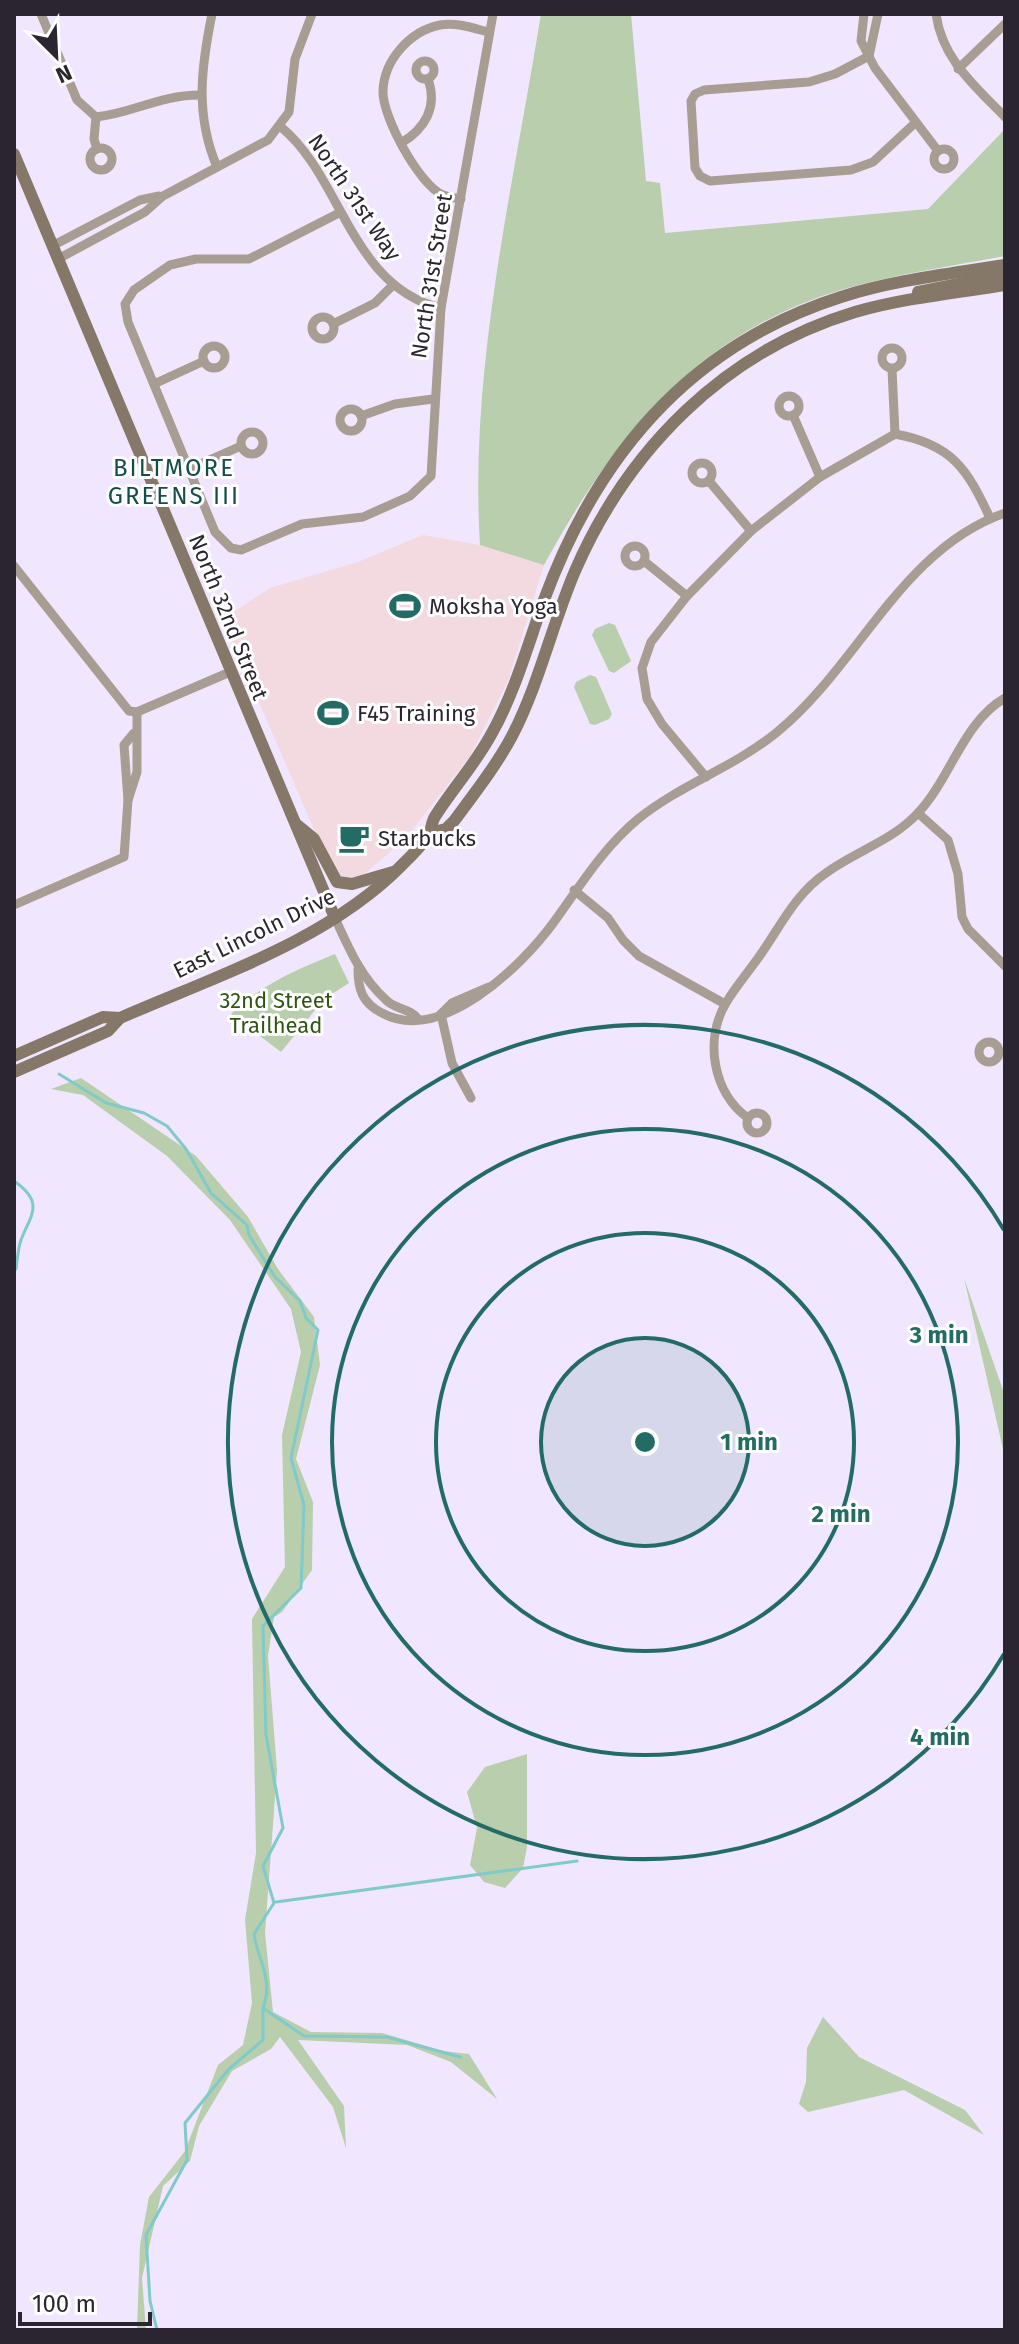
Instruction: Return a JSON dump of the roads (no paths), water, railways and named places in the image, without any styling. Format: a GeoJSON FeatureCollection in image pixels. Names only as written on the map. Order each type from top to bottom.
{"type":"FeatureCollection","features":[{"type":"Feature","properties":{"kind":"main road","name":"North 32nd Street"},"geometry":{"type":"LineString","coordinates":[[14,154],[335,918]]}},
{"type":"Feature","properties":{"kind":"main road","name":"East Lincoln Drive"},"geometry":{"type":"LineString","coordinates":[[429,833],[446,829],[454,821],[511,737],[593,532],[632,468],[688,407],[756,357],[825,323],[949,284],[979,279],[1005,265]]}},
{"type":"Feature","properties":{"kind":"main road"},"geometry":{"type":"LineString","coordinates":[[979,279],[1005,275]]}},
{"type":"Feature","properties":{"kind":"main road","name":"East Lincoln Drive"},"geometry":{"type":"LineString","coordinates":[[14,1072],[108,1031],[120,1018],[282,946],[335,918],[396,871],[429,833],[433,818],[474,764],[494,730],[565,546],[586,502],[636,434],[684,385],[767,328],[839,297],[895,282],[949,284],[979,279],[1005,285]]}},
{"type":"Feature","properties":{"kind":"main road"},"geometry":{"type":"LineString","coordinates":[[293,822],[314,839],[337,882],[352,884],[396,871]]}},
{"type":"Feature","properties":{"kind":"main road","name":"East Lincoln Drive"},"geometry":{"type":"LineString","coordinates":[[14,1056],[103,1017],[120,1018]]}},
{"type":"Feature","properties":{"kind":"street"},"geometry":{"type":"LineString","coordinates":[[41,14],[77,100],[96,117],[116,115],[161,97],[200,95]]}},
{"type":"Feature","properties":{"kind":"street"},"geometry":{"type":"LineString","coordinates":[[212,14],[201,60],[200,95],[204,132],[217,167]]}},
{"type":"Feature","properties":{"kind":"street"},"geometry":{"type":"LineString","coordinates":[[55,253],[145,212],[163,196],[257,149],[281,127],[292,98],[295,59],[312,14]]}},
{"type":"Feature","properties":{"kind":"street","name":"North 31st Street"},"geometry":{"type":"LineString","coordinates":[[189,469],[220,540],[241,550],[302,524],[374,513],[410,496],[431,476],[433,399],[441,308],[493,14]]}},
{"type":"Feature","properties":{"kind":"street"},"geometry":{"type":"LineString","coordinates":[[864,14],[861,41],[881,79],[938,151]]}},
{"type":"Feature","properties":{"kind":"street"},"geometry":{"type":"LineString","coordinates":[[869,56],[878,14]]}},
{"type":"Feature","properties":{"kind":"street"},"geometry":{"type":"LineString","coordinates":[[936,14],[940,37],[958,69],[1005,117]]}},
{"type":"Feature","properties":{"kind":"street"},"geometry":{"type":"LineString","coordinates":[[958,69],[1005,24]]}},
{"type":"Feature","properties":{"kind":"street"},"geometry":{"type":"LineString","coordinates":[[461,199],[442,195],[431,187],[401,143],[386,110],[382,87],[390,64],[405,43],[441,25],[461,25],[488,32]]}},
{"type":"Feature","properties":{"kind":"street"},"geometry":{"type":"LineString","coordinates":[[869,56],[835,74],[809,82],[704,90],[695,94],[691,101],[695,168],[700,176],[710,181],[851,170],[873,162],[915,123]]}},
{"type":"Feature","properties":{"kind":"street"},"geometry":{"type":"LineString","coordinates":[[401,143],[425,122],[432,101],[428,79]]}},
{"type":"Feature","properties":{"kind":"street"},"geometry":{"type":"LineString","coordinates":[[96,117],[94,139],[97,149]]}},
{"type":"Feature","properties":{"kind":"street","name":"North 31st Way"},"geometry":{"type":"LineString","coordinates":[[281,127],[304,150],[339,213],[393,285],[416,302],[441,308]]}},
{"type":"Feature","properties":{"kind":"street"},"geometry":{"type":"LineString","coordinates":[[241,446],[189,469],[128,322],[125,304],[134,290],[170,265],[196,259],[249,259],[339,213]]}},
{"type":"Feature","properties":{"kind":"street"},"geometry":{"type":"LineString","coordinates":[[333,324],[375,303],[393,285]]}},
{"type":"Feature","properties":{"kind":"street"},"geometry":{"type":"LineString","coordinates":[[154,384],[204,361]]}},
{"type":"Feature","properties":{"kind":"street"},"geometry":{"type":"LineString","coordinates":[[892,369],[895,434]]}},
{"type":"Feature","properties":{"kind":"street"},"geometry":{"type":"LineString","coordinates":[[361,416],[395,404],[433,399]]}},
{"type":"Feature","properties":{"kind":"street"},"geometry":{"type":"LineString","coordinates":[[793,415],[820,477]]}},
{"type":"Feature","properties":{"kind":"street"},"geometry":{"type":"LineString","coordinates":[[706,777],[653,712],[642,679],[644,657],[651,642],[687,596],[751,531],[820,477],[895,434],[939,446],[952,457],[972,483],[990,518]]}},
{"type":"Feature","properties":{"kind":"street"},"geometry":{"type":"LineString","coordinates":[[709,481],[751,531]]}},
{"type":"Feature","properties":{"kind":"street"},"geometry":{"type":"LineString","coordinates":[[358,969],[358,988],[367,1003],[391,1018],[411,1023],[441,1014],[452,1003],[489,987],[516,966],[553,923],[574,890],[614,841],[639,818],[747,754],[797,715],[828,683],[885,609],[925,565],[990,518],[1005,513]]}},
{"type":"Feature","properties":{"kind":"street"},"geometry":{"type":"LineString","coordinates":[[644,561],[687,596]]}},
{"type":"Feature","properties":{"kind":"street"},"geometry":{"type":"LineString","coordinates":[[16,573],[124,706],[137,712],[230,672]]}},
{"type":"Feature","properties":{"kind":"street"},"geometry":{"type":"LineString","coordinates":[[748,1118],[726,1095],[716,1070],[716,1027],[725,1004],[803,892],[826,872],[894,834],[918,813],[951,768],[984,711],[1005,698]]}},
{"type":"Feature","properties":{"kind":"street"},"geometry":{"type":"LineString","coordinates":[[14,905],[124,857],[128,800],[124,745],[134,733],[137,712]]}},
{"type":"Feature","properties":{"kind":"street"},"geometry":{"type":"LineString","coordinates":[[918,813],[948,840],[958,874],[958,900],[968,929],[1005,966]]}},
{"type":"Feature","properties":{"kind":"street"},"geometry":{"type":"LineString","coordinates":[[574,890],[608,918],[639,956],[725,1004]]}},
{"type":"Feature","properties":{"kind":"street"},"geometry":{"type":"LineString","coordinates":[[335,918],[358,969],[396,1007],[412,1011],[418,1019]]}},
{"type":"Feature","properties":{"kind":"street"},"geometry":{"type":"LineString","coordinates":[[391,1018],[396,1007]]}},
{"type":"Feature","properties":{"kind":"street"},"geometry":{"type":"LineString","coordinates":[[441,1014],[452,1063],[471,1098]]}},
{"type":"Feature","properties":{"kind":"street"},"geometry":{"type":"LineString","coordinates":[[997,1045],[1005,1036]]}},
{"type":"Feature","properties":{"kind":"waterway"},"geometry":{"type":"LineString","coordinates":[[59,1074],[106,1103],[144,1113],[167,1126],[186,1149],[211,1193],[247,1225],[249,1235],[275,1277],[300,1301],[306,1318],[318,1330],[291,1458],[304,1505],[301,1588],[263,1626],[266,1735],[283,1828],[263,1866],[274,1903],[254,1934],[266,1979],[263,2008],[304,2036],[387,2037],[460,2057]]}},
{"type":"Feature","properties":{"kind":"waterway"},"geometry":{"type":"LineString","coordinates":[[14,1181],[24,1189],[33,1204],[31,1218],[20,1243],[16,1269]]}},
{"type":"Feature","properties":{"kind":"waterway"},"geometry":{"type":"LineString","coordinates":[[276,1902],[577,1861]]}},
{"type":"Feature","properties":{"kind":"waterway"},"geometry":{"type":"LineString","coordinates":[[157,2330],[150,2301],[146,2235],[187,2160],[185,2123],[228,2070],[263,2040],[263,2009]]}},
{"type":"Feature","properties":{"kind":"place","name":"Moksha Yoga"},"geometry":{"type":"Point","coordinates":[405,606]}},
{"type":"Feature","properties":{"kind":"place","name":"F45 Training"},"geometry":{"type":"Point","coordinates":[333,713]}},
{"type":"Feature","properties":{"kind":"place","name":"Starbucks"},"geometry":{"type":"Point","coordinates":[354,838]}},
{"type":"Feature","properties":{"kind":"district","name":"BILTMORE GREENS III"},"geometry":{"type":"Point","coordinates":[174,482]}},
{"type":"Feature","properties":{"kind":"park label","name":"32nd Street Trailhead"},"geometry":{"type":"Point","coordinates":[276,1012]}}]}
